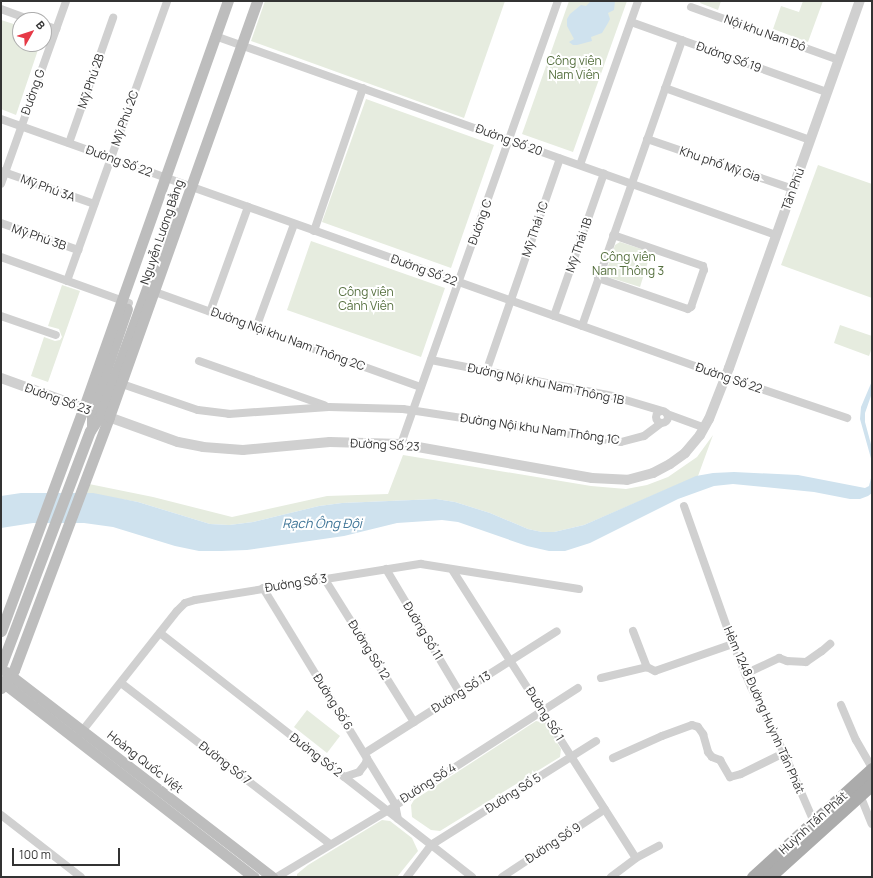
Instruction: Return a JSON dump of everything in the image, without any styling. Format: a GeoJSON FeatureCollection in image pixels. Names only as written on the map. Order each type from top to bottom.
{"type":"FeatureCollection","features":[{"type":"Feature","properties":{"kind":"main road","name":"Nguyễn Lương Bằng"},"geometry":{"type":"LineString","coordinates":[[1,667],[92,425],[125,301],[219,37],[228,1]]}},
{"type":"Feature","properties":{"kind":"main road","name":"Nguyễn Lương Bằng"},"geometry":{"type":"LineString","coordinates":[[219,37],[236,1]]}},
{"type":"Feature","properties":{"kind":"main road","name":"Nguyễn Lương Bằng"},"geometry":{"type":"LineString","coordinates":[[238,44],[249,1]]}},
{"type":"Feature","properties":{"kind":"main road","name":"Nguyễn Lương Bằng"},"geometry":{"type":"LineString","coordinates":[[1,631],[64,462],[96,412],[122,384],[155,292],[188,186],[238,44],[257,1]]}},
{"type":"Feature","properties":{"kind":"main road","name":"Nguyễn Lương Bằng"},"geometry":{"type":"LineString","coordinates":[[4,682],[62,545],[89,471],[96,412],[188,186]]}},
{"type":"Feature","properties":{"kind":"main road","name":"Hoàng Quốc Việt"},"geometry":{"type":"LineString","coordinates":[[1,667],[4,682],[79,734],[272,877]]}},
{"type":"Feature","properties":{"kind":"main road","name":"Hoàng Quốc Việt"},"geometry":{"type":"LineString","coordinates":[[79,734],[254,877]]}},
{"type":"Feature","properties":{"kind":"main road","name":"Huỳnh Tấn Phát"},"geometry":{"type":"LineString","coordinates":[[769,877],[872,768]]}},
{"type":"Feature","properties":{"kind":"main road","name":"Huỳnh Tấn Phát"},"geometry":{"type":"LineString","coordinates":[[753,877],[860,795],[872,784]]}},
{"type":"Feature","properties":{"kind":"street","name":"Đường G"},"geometry":{"type":"LineString","coordinates":[[1,184],[3,172],[66,1]]}},
{"type":"Feature","properties":{"kind":"street","name":"Mỹ Phú 2C"},"geometry":{"type":"LineString","coordinates":[[67,281],[167,1]]}},
{"type":"Feature","properties":{"kind":"street","name":"Đường C"},"geometry":{"type":"LineString","coordinates":[[401,444],[558,1]]}},
{"type":"Feature","properties":{"kind":"street"},"geometry":{"type":"LineString","coordinates":[[580,165],[638,1]]}},
{"type":"Feature","properties":{"kind":"street","name":"Tân Phú"},"geometry":{"type":"LineString","coordinates":[[726,378],[860,1]]}},
{"type":"Feature","properties":{"kind":"street","name":"Nội khu Nam Đô"},"geometry":{"type":"LineString","coordinates":[[691,6],[839,60]]}},
{"type":"Feature","properties":{"kind":"street"},"geometry":{"type":"LineString","coordinates":[[1,9],[12,13]]}},
{"type":"Feature","properties":{"kind":"street","name":"Mỹ Phú 2B"},"geometry":{"type":"LineString","coordinates":[[69,143],[113,18]]}},
{"type":"Feature","properties":{"kind":"street","name":"Đường Số 19"},"geometry":{"type":"LineString","coordinates":[[631,22],[828,92]]}},
{"type":"Feature","properties":{"kind":"street"},"geometry":{"type":"LineString","coordinates":[[52,28],[56,29]]}},
{"type":"Feature","properties":{"kind":"street","name":"Đường Số 20"},"geometry":{"type":"LineString","coordinates":[[219,37],[776,235]]}},
{"type":"Feature","properties":{"kind":"street"},"geometry":{"type":"LineString","coordinates":[[582,326],[682,40]]}},
{"type":"Feature","properties":{"kind":"street"},"geometry":{"type":"LineString","coordinates":[[314,230],[363,88]]}},
{"type":"Feature","properties":{"kind":"street"},"geometry":{"type":"LineString","coordinates":[[665,88],[810,140]]}},
{"type":"Feature","properties":{"kind":"street","name":"Đường Số 22"},"geometry":{"type":"LineString","coordinates":[[1,119],[726,378],[847,418]]}},
{"type":"Feature","properties":{"kind":"street","name":"Khu phố Mỹ Gia"},"geometry":{"type":"LineString","coordinates":[[647,139],[793,190]]}},
{"type":"Feature","properties":{"kind":"street","name":"Mỹ Thái 1C"},"geometry":{"type":"LineString","coordinates":[[486,372],[560,158]]}},
{"type":"Feature","properties":{"kind":"street","name":"Mỹ Phú 3A"},"geometry":{"type":"LineString","coordinates":[[3,172],[94,204]]}},
{"type":"Feature","properties":{"kind":"street","name":"Mỹ Thái 1B"},"geometry":{"type":"LineString","coordinates":[[554,316],[604,173]]}},
{"type":"Feature","properties":{"kind":"street"},"geometry":{"type":"LineString","coordinates":[[210,312],[248,207]]}},
{"type":"Feature","properties":{"kind":"street","name":"Mỹ Phú 3B"},"geometry":{"type":"LineString","coordinates":[[1,224],[78,250]]}},
{"type":"Feature","properties":{"kind":"street"},"geometry":{"type":"LineString","coordinates":[[256,328],[294,224]]}},
{"type":"Feature","properties":{"kind":"street"},"geometry":{"type":"LineString","coordinates":[[598,278],[688,309],[691,307],[704,270],[703,266],[613,235]]}},
{"type":"Feature","properties":{"kind":"street"},"geometry":{"type":"LineString","coordinates":[[1,257],[125,301]]}},
{"type":"Feature","properties":{"kind":"street","name":"Đường Nội khu Nam Thông 2C"},"geometry":{"type":"LineString","coordinates":[[155,292],[421,387]]}},
{"type":"Feature","properties":{"kind":"street"},"geometry":{"type":"LineString","coordinates":[[1,316],[56,335]]}},
{"type":"Feature","properties":{"kind":"street","name":"Đường Nội khu Nam Thông 1B"},"geometry":{"type":"LineString","coordinates":[[430,360],[612,396],[664,412],[705,428]]}},
{"type":"Feature","properties":{"kind":"street"},"geometry":{"type":"LineString","coordinates":[[199,362],[329,407]]}},
{"type":"Feature","properties":{"kind":"street","name":"Đường Số 23"},"geometry":{"type":"LineString","coordinates":[[1,378],[178,442],[217,449],[257,449],[330,442],[401,444],[592,478],[627,480],[653,473],[675,461],[690,449],[705,428],[726,378]]}},
{"type":"Feature","properties":{"kind":"street"},"geometry":{"type":"LineString","coordinates":[[122,384],[185,407],[219,413],[252,414],[329,407]]}},
{"type":"Feature","properties":{"kind":"street","name":"Đường Nội khu Nam Thông 1C"},"geometry":{"type":"LineString","coordinates":[[329,407],[413,410],[614,442],[640,438],[653,431],[661,423],[657,420],[657,416],[664,412]]}},
{"type":"Feature","properties":{"kind":"street","name":"Hẻm 1248 Đường Huỳnh Tấn Phát"},"geometry":{"type":"LineString","coordinates":[[684,506],[745,674],[784,753],[817,827]]}},
{"type":"Feature","properties":{"kind":"street","name":"Đường Số 3"},"geometry":{"type":"LineString","coordinates":[[79,734],[185,603],[263,588],[421,564],[453,571],[579,589]]}},
{"type":"Feature","properties":{"kind":"street","name":"Đường Số 11"},"geometry":{"type":"LineString","coordinates":[[386,569],[460,693]]}},
{"type":"Feature","properties":{"kind":"street","name":"Đường Số 1"},"geometry":{"type":"LineString","coordinates":[[453,571],[636,858]]}},
{"type":"Feature","properties":{"kind":"street","name":"Đường Số 12"},"geometry":{"type":"LineString","coordinates":[[324,578],[414,722]]}},
{"type":"Feature","properties":{"kind":"street","name":"Đường Số 6"},"geometry":{"type":"LineString","coordinates":[[263,588],[395,804],[398,819]]}},
{"type":"Feature","properties":{"kind":"street","name":"Đường Số 13"},"geometry":{"type":"LineString","coordinates":[[344,777],[358,772],[366,763],[366,756],[414,722],[557,631]]}},
{"type":"Feature","properties":{"kind":"street"},"geometry":{"type":"LineString","coordinates":[[633,631],[646,667]]}},
{"type":"Feature","properties":{"kind":"street","name":"Đường Số 2"},"geometry":{"type":"LineString","coordinates":[[160,633],[472,877]]}},
{"type":"Feature","properties":{"kind":"street"},"geometry":{"type":"LineString","coordinates":[[601,678],[646,667],[655,671],[733,644]]}},
{"type":"Feature","properties":{"kind":"street"},"geometry":{"type":"LineString","coordinates":[[745,674],[779,658],[787,661],[806,662],[830,644]]}},
{"type":"Feature","properties":{"kind":"street","name":"Đường Số 7"},"geometry":{"type":"LineString","coordinates":[[121,683],[330,844]]}},
{"type":"Feature","properties":{"kind":"street","name":"Đường Số 4"},"geometry":{"type":"LineString","coordinates":[[277,877],[387,811],[395,804],[578,688]]}},
{"type":"Feature","properties":{"kind":"street"},"geometry":{"type":"LineString","coordinates":[[841,705],[856,740],[872,768]]}},
{"type":"Feature","properties":{"kind":"street"},"geometry":{"type":"LineString","coordinates":[[613,758],[669,733],[692,725],[698,727],[709,754],[720,760],[730,777],[741,774],[784,753]]}},
{"type":"Feature","properties":{"kind":"street","name":"Đường Số 5"},"geometry":{"type":"LineString","coordinates":[[431,845],[596,742]]}},
{"type":"Feature","properties":{"kind":"street"},"geometry":{"type":"LineString","coordinates":[[860,795],[872,824]]}},
{"type":"Feature","properties":{"kind":"street","name":"Đường Số 9"},"geometry":{"type":"LineString","coordinates":[[502,877],[605,809]]}},
{"type":"Feature","properties":{"kind":"street"},"geometry":{"type":"LineString","coordinates":[[1,815],[81,877]]}},
{"type":"Feature","properties":{"kind":"street"},"geometry":{"type":"LineString","coordinates":[[407,877],[431,845]]}},
{"type":"Feature","properties":{"kind":"street"},"geometry":{"type":"LineString","coordinates":[[611,877],[636,858],[659,846]]}},
{"type":"Feature","properties":{"kind":"green space"},"geometry":{"type":"Polygon","coordinates":[[[265,1],[505,1],[464,118],[251,41],[265,1]]]}},
{"type":"Feature","properties":{"kind":"green space","name":"Công viên Nam Viên"},"geometry":{"type":"Polygon","coordinates":[[[569,1],[627,1],[573,152],[522,134],[569,1]]]}},
{"type":"Feature","properties":{"kind":"green space"},"geometry":{"type":"Polygon","coordinates":[[[701,1],[721,1],[718,10],[700,3],[701,1]]]}},
{"type":"Feature","properties":{"kind":"green space"},"geometry":{"type":"Polygon","coordinates":[[[803,1],[823,1],[808,42],[773,29],[781,6],[799,12],[803,1]]]}},
{"type":"Feature","properties":{"kind":"green space"},"geometry":{"type":"Polygon","coordinates":[[[1,20],[12,23],[12,52],[37,52],[16,115],[1,109],[1,20]]]}},
{"type":"Feature","properties":{"kind":"green space"},"geometry":{"type":"Polygon","coordinates":[[[366,99],[494,145],[451,268],[322,222],[366,99]]]}},
{"type":"Feature","properties":{"kind":"green space"},"geometry":{"type":"Polygon","coordinates":[[[818,165],[872,184],[872,298],[781,265],[818,165]]]}},
{"type":"Feature","properties":{"kind":"green space","name":"Công viên Cảnh Viên"},"geometry":{"type":"Polygon","coordinates":[[[311,241],[445,288],[421,357],[287,310],[311,241]]]}},
{"type":"Feature","properties":{"kind":"green space","name":"Công viên Nam Thông 3"},"geometry":{"type":"Polygon","coordinates":[[[620,242],[651,252],[640,287],[608,277],[606,272],[615,245],[620,242]]]}},
{"type":"Feature","properties":{"kind":"green space"},"geometry":{"type":"Polygon","coordinates":[[[62,285],[80,291],[48,382],[31,376],[44,337],[55,341],[60,340],[62,337],[59,329],[48,326],[62,285]]]}},
{"type":"Feature","properties":{"kind":"green space"},"geometry":{"type":"Polygon","coordinates":[[[840,325],[872,336],[872,348],[869,356],[834,343],[840,325]]]}},
{"type":"Feature","properties":{"kind":"green space"},"geometry":{"type":"Polygon","coordinates":[[[713,435],[698,476],[584,525],[554,532],[542,532],[528,529],[490,513],[455,502],[436,499],[342,503],[319,506],[253,522],[229,525],[210,524],[138,502],[86,493],[89,484],[153,497],[232,517],[327,496],[388,494],[403,455],[591,486],[626,489],[647,485],[668,477],[697,457],[713,435]]]}},
{"type":"Feature","properties":{"kind":"green space"},"geometry":{"type":"Polygon","coordinates":[[[307,710],[340,736],[327,753],[294,727],[307,710]]]}},
{"type":"Feature","properties":{"kind":"green space"},"geometry":{"type":"Polygon","coordinates":[[[536,721],[545,723],[561,749],[560,757],[440,831],[431,830],[412,817],[411,805],[414,800],[536,721]]]}},
{"type":"Feature","properties":{"kind":"green space"},"geometry":{"type":"Polygon","coordinates":[[[382,820],[390,821],[412,838],[418,851],[397,877],[297,877],[297,874],[308,865],[382,820]]]}},
{"type":"Feature","properties":{"kind":"water"},"geometry":{"type":"Polygon","coordinates":[[[591,1],[615,1],[614,10],[608,13],[610,19],[602,33],[591,37],[592,41],[573,45],[569,42],[574,39],[567,26],[567,19],[570,14],[581,5],[586,6],[591,1]]]}},
{"type":"Feature","properties":{"kind":"water"},"geometry":{"type":"Polygon","coordinates":[[[872,381],[872,393],[865,413],[865,422],[872,448],[872,462],[860,419],[861,407],[872,381]]]}},
{"type":"Feature","properties":{"kind":"water","name":"Rạch Ông Đội"},"geometry":{"type":"Polygon","coordinates":[[[734,472],[798,475],[865,488],[869,486],[872,474],[872,493],[860,499],[850,499],[814,492],[733,484],[714,486],[678,499],[590,543],[565,551],[549,551],[527,546],[458,522],[442,520],[397,523],[344,536],[247,550],[221,551],[199,551],[175,546],[113,527],[84,523],[33,523],[1,528],[1,496],[21,493],[93,493],[138,502],[210,524],[229,525],[253,522],[319,506],[342,503],[436,499],[455,502],[490,513],[528,529],[542,532],[554,532],[584,525],[696,476],[713,473],[734,472]]]}}]}
